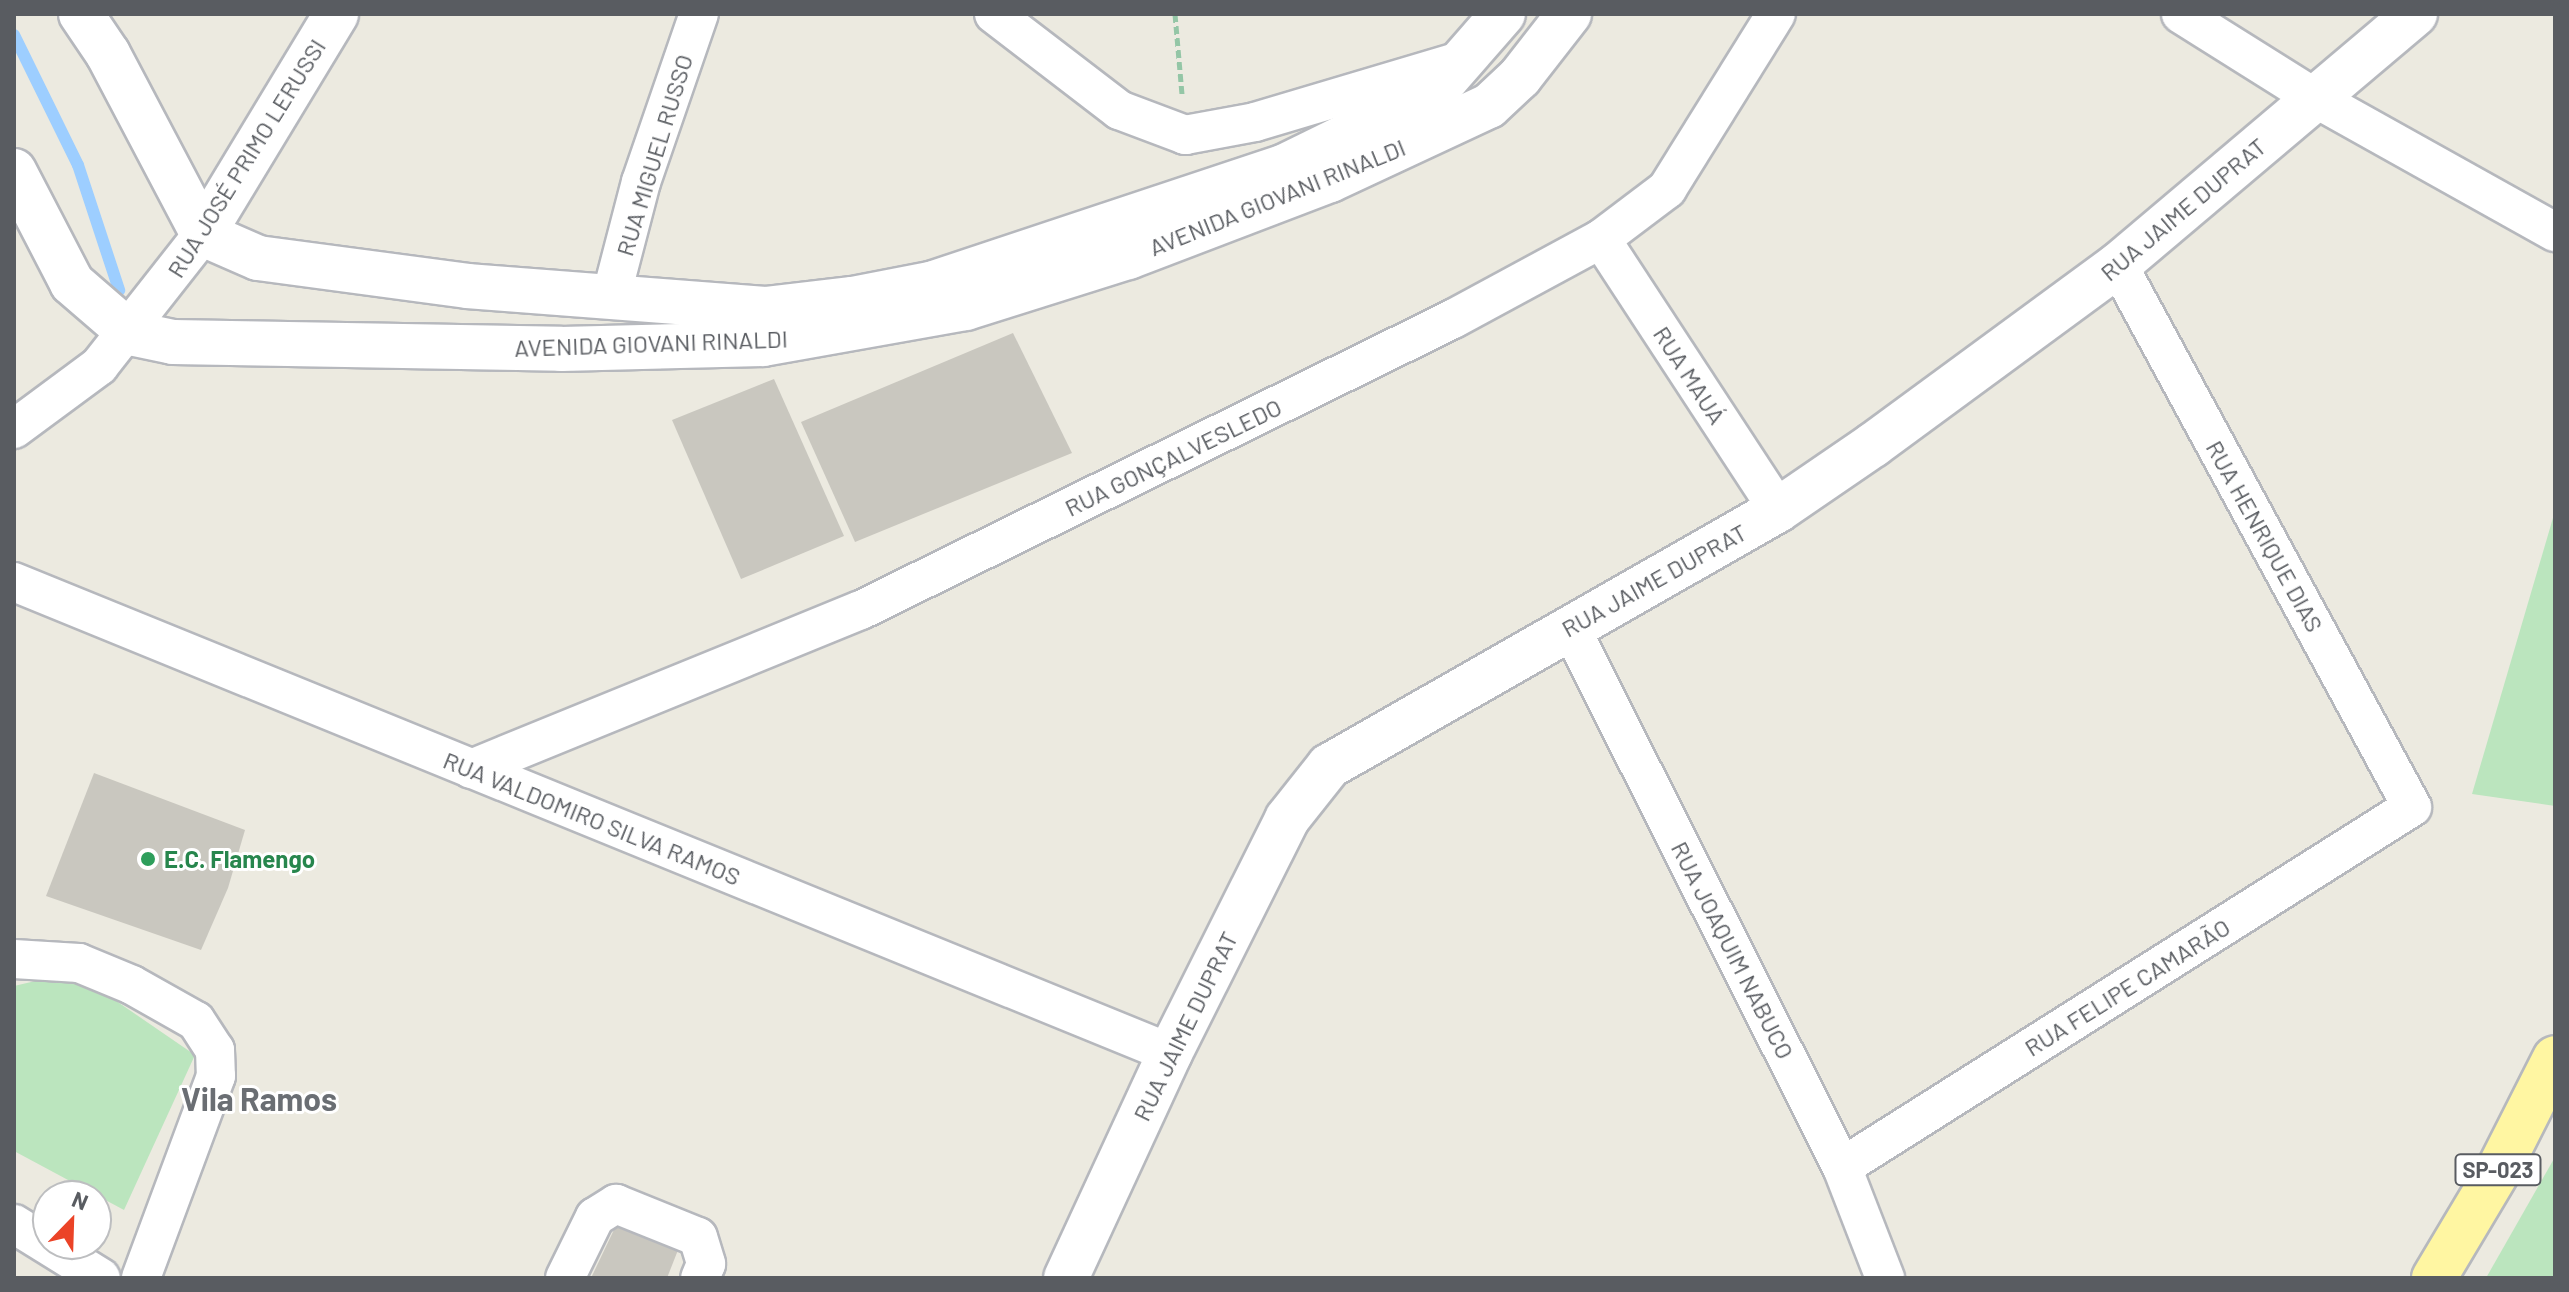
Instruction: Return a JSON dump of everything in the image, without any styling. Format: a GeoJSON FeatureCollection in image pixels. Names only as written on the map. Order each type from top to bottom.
{"type":"FeatureCollection","features":[{"type":"Feature","properties":{"kind":"main road","name":"SP-023"},"geometry":{"type":"LineString","coordinates":[[2434,1278],[2499,1169],[2555,1058]]}},
{"type":"Feature","properties":{"kind":"street"},"geometry":{"type":"LineString","coordinates":[[81,14],[108,54],[203,234]]}},
{"type":"Feature","properties":{"kind":"street","name":"RUA JOSÉ PRIMO LERUSSI"},"geometry":{"type":"LineString","coordinates":[[14,429],[99,366],[130,333],[203,234],[336,14]]}},
{"type":"Feature","properties":{"kind":"street","name":"RUA MIGUEL RUSSO"},"geometry":{"type":"LineString","coordinates":[[611,297],[641,182],[699,14]]}},
{"type":"Feature","properties":{"kind":"street"},"geometry":{"type":"LineString","coordinates":[[994,14],[1119,110],[1185,135],[1255,122],[1467,59],[1509,88]]}},
{"type":"Feature","properties":{"kind":"street","name":"AVENIDA GIOVANI RINALDI"},"geometry":{"type":"LineString","coordinates":[[203,234],[258,258],[467,286],[784,309],[934,283],[1283,167],[1434,93],[1467,59],[1503,14]]}},
{"type":"Feature","properties":{"kind":"street","name":"AVENIDA GIOVANI RINALDI"},"geometry":{"type":"LineString","coordinates":[[130,333],[173,342],[561,349],[763,344],[887,325],[966,308],[1128,257],[1330,180],[1489,106],[1509,88],[1569,14]]}},
{"type":"Feature","properties":{"kind":"street","name":"RUA GONÇALVESLEDO"},"geometry":{"type":"LineString","coordinates":[[471,769],[861,610],[1453,319],[1601,239],[1667,189],[1776,14]]}},
{"type":"Feature","properties":{"kind":"street"},"geometry":{"type":"LineString","coordinates":[[2181,14],[2315,98],[2555,232]]}},
{"type":"Feature","properties":{"kind":"street","name":"RUA JAIME DUPRAT"},"geometry":{"type":"LineString","coordinates":[[1066,1278],[1170,1053],[1287,819],[1329,766],[1778,510],[2118,265],[2415,14]]}},
{"type":"Feature","properties":{"kind":"street"},"geometry":{"type":"LineString","coordinates":[[14,171],[72,283],[130,333]]}},
{"type":"Feature","properties":{"kind":"street","name":"RUA MAUÁ"},"geometry":{"type":"LineString","coordinates":[[1601,239],[1778,510]]}},
{"type":"Feature","properties":{"kind":"street","name":"RUA HENRIQUE DIAS"},"geometry":{"type":"LineString","coordinates":[[2118,265],[2412,807]]}},
{"type":"Feature","properties":{"kind":"street","name":"RUA VALDOMIRO SILVA RAMOS"},"geometry":{"type":"LineString","coordinates":[[14,582],[1170,1053]]}},
{"type":"Feature","properties":{"kind":"street","name":"RUA JOAQUIM NABUCO"},"geometry":{"type":"LineString","coordinates":[[1570,627],[1842,1167],[1885,1278]]}},
{"type":"Feature","properties":{"kind":"street","name":"RUA FELIPE CAMARÃO"},"geometry":{"type":"LineString","coordinates":[[1842,1167],[2412,807]]}},
{"type":"Feature","properties":{"kind":"street"},"geometry":{"type":"LineString","coordinates":[[14,959],[79,963],[132,985],[196,1021],[215,1050],[216,1076],[141,1278]]}},
{"type":"Feature","properties":{"kind":"street"},"geometry":{"type":"LineString","coordinates":[[565,1278],[595,1217],[616,1204],[698,1237],[706,1264],[700,1278]]}},
{"type":"Feature","properties":{"kind":"street"},"geometry":{"type":"LineString","coordinates":[[14,1224],[101,1278]]}},
{"type":"Feature","properties":{"kind":"path"},"geometry":{"type":"LineString","coordinates":[[1175,14],[1185,135]]}},
{"type":"Feature","properties":{"kind":"green space"},"geometry":{"type":"Polygon","coordinates":[[[2555,511],[2555,806],[2472,794],[2555,511]]]}},
{"type":"Feature","properties":{"kind":"green space"},"geometry":{"type":"Polygon","coordinates":[[[74,972],[195,1055],[124,1210],[112,1204],[112,1180],[68,1180],[14,1151],[14,986],[74,972]]]}},
{"type":"Feature","properties":{"kind":"green space"},"geometry":{"type":"Polygon","coordinates":[[[2555,1157],[2555,1278],[2486,1278],[2555,1157]]]}},
{"type":"Feature","properties":{"kind":"building"},"geometry":{"type":"Polygon","coordinates":[[[1013,333],[1072,453],[855,542],[801,422],[1013,333]]]}},
{"type":"Feature","properties":{"kind":"building"},"geometry":{"type":"Polygon","coordinates":[[[774,379],[844,536],[741,579],[672,420],[774,379]]]}},
{"type":"Feature","properties":{"kind":"building","name":"E.C. Flamengo"},"geometry":{"type":"Polygon","coordinates":[[[94,773],[245,830],[228,888],[201,950],[46,896],[94,773]]]}},
{"type":"Feature","properties":{"kind":"building"},"geometry":{"type":"Polygon","coordinates":[[[621,1215],[680,1245],[667,1278],[591,1278],[621,1215]]]}},
{"type":"Feature","properties":{"kind":"waterway"},"geometry":{"type":"LineString","coordinates":[[14,35],[78,165],[119,290]]}},
{"type":"Feature","properties":{"kind":"place","name":"E.C. Flamengo"},"geometry":{"type":"Point","coordinates":[148,859]}},
{"type":"Feature","properties":{"kind":"district","name":"Vila Ramos"},"geometry":{"type":"Point","coordinates":[259,1098]}}]}
